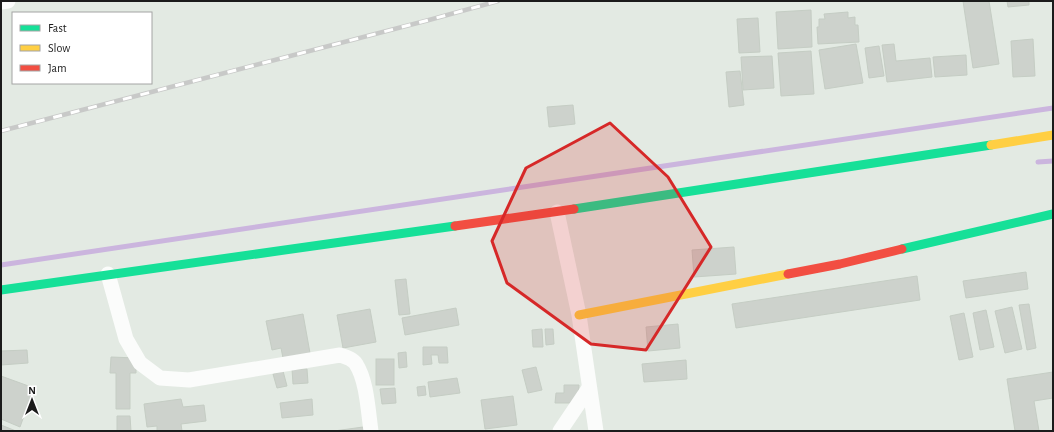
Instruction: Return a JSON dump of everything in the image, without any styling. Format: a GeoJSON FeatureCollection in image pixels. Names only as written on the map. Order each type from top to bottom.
{"type":"FeatureCollection","features":[{"type":"Feature","properties":{"kind":"main road"},"geometry":{"type":"LineString","coordinates":[[1,290],[557,212],[1053,135]]}},
{"type":"Feature","properties":{"kind":"main road"},"geometry":{"type":"LineString","coordinates":[[579,315],[840,264],[1053,214]]}},
{"type":"Feature","properties":{"kind":"street"},"geometry":{"type":"LineString","coordinates":[[1,2],[8,1]]}},
{"type":"Feature","properties":{"kind":"street"},"geometry":{"type":"LineString","coordinates":[[557,212],[579,315],[596,431]]}},
{"type":"Feature","properties":{"kind":"street"},"geometry":{"type":"LineString","coordinates":[[108,274],[126,339],[140,362],[160,378],[189,380],[340,355],[356,363],[363,379],[371,431]]}},
{"type":"Feature","properties":{"kind":"street"},"geometry":{"type":"LineString","coordinates":[[560,431],[589,388]]}},
{"type":"Feature","properties":{"kind":"highlighted area"},"geometry":{"type":"Polygon","coordinates":[[[610,123],[668,177],[711,247],[646,350],[591,344],[507,283],[492,241],[526,168],[610,123]]]}},
{"type":"Feature","properties":{"kind":"building"},"geometry":{"type":"Polygon","coordinates":[[[963,1],[989,1],[999,64],[973,68],[963,1]]]}},
{"type":"Feature","properties":{"kind":"building"},"geometry":{"type":"Polygon","coordinates":[[[1007,1],[1029,1],[1029,5],[1008,7],[1007,1]]]}},
{"type":"Feature","properties":{"kind":"building"},"geometry":{"type":"Polygon","coordinates":[[[811,10],[812,47],[778,49],[776,12],[811,10]]]}},
{"type":"Feature","properties":{"kind":"building"},"geometry":{"type":"Polygon","coordinates":[[[848,12],[848,18],[855,17],[855,25],[858,25],[859,42],[818,44],[817,27],[819,27],[819,19],[825,19],[824,14],[848,12]]]}},
{"type":"Feature","properties":{"kind":"building"},"geometry":{"type":"Polygon","coordinates":[[[758,18],[760,52],[739,53],[737,19],[758,18]]]}},
{"type":"Feature","properties":{"kind":"building"},"geometry":{"type":"Polygon","coordinates":[[[1033,39],[1035,76],[1013,77],[1011,41],[1033,39]]]}},
{"type":"Feature","properties":{"kind":"building"},"geometry":{"type":"Polygon","coordinates":[[[856,44],[863,83],[825,89],[819,50],[856,44]]]}},
{"type":"Feature","properties":{"kind":"building"},"geometry":{"type":"Polygon","coordinates":[[[894,44],[896,61],[930,58],[932,77],[887,82],[882,45],[894,44]]]}},
{"type":"Feature","properties":{"kind":"building"},"geometry":{"type":"Polygon","coordinates":[[[879,46],[884,76],[869,78],[865,48],[879,46]]]}},
{"type":"Feature","properties":{"kind":"building"},"geometry":{"type":"Polygon","coordinates":[[[811,51],[814,94],[781,96],[778,53],[811,51]]]}},
{"type":"Feature","properties":{"kind":"building"},"geometry":{"type":"Polygon","coordinates":[[[966,55],[967,75],[935,77],[933,57],[966,55]]]}},
{"type":"Feature","properties":{"kind":"building"},"geometry":{"type":"Polygon","coordinates":[[[772,56],[774,88],[743,90],[741,57],[772,56]]]}},
{"type":"Feature","properties":{"kind":"building"},"geometry":{"type":"Polygon","coordinates":[[[740,71],[744,105],[729,107],[726,72],[740,71]]]}},
{"type":"Feature","properties":{"kind":"building"},"geometry":{"type":"Polygon","coordinates":[[[573,105],[575,124],[549,127],[547,107],[573,105]]]}},
{"type":"Feature","properties":{"kind":"building"},"geometry":{"type":"Polygon","coordinates":[[[734,247],[736,274],[694,277],[692,250],[734,247]]]}},
{"type":"Feature","properties":{"kind":"building"},"geometry":{"type":"Polygon","coordinates":[[[1026,272],[1028,289],[966,298],[963,281],[1026,272]]]}},
{"type":"Feature","properties":{"kind":"building"},"geometry":{"type":"Polygon","coordinates":[[[917,276],[920,300],[736,328],[732,304],[917,276]]]}},
{"type":"Feature","properties":{"kind":"building"},"geometry":{"type":"Polygon","coordinates":[[[406,279],[410,314],[399,315],[395,280],[406,279]]]}},
{"type":"Feature","properties":{"kind":"building"},"geometry":{"type":"Polygon","coordinates":[[[1029,304],[1036,348],[1027,350],[1019,305],[1029,304]]]}},
{"type":"Feature","properties":{"kind":"building"},"geometry":{"type":"Polygon","coordinates":[[[1012,307],[1022,349],[1005,353],[995,311],[1012,307]]]}},
{"type":"Feature","properties":{"kind":"building"},"geometry":{"type":"Polygon","coordinates":[[[456,308],[459,325],[405,335],[402,318],[456,308]]]}},
{"type":"Feature","properties":{"kind":"building"},"geometry":{"type":"Polygon","coordinates":[[[370,309],[376,342],[343,348],[337,315],[370,309]]]}},
{"type":"Feature","properties":{"kind":"building"},"geometry":{"type":"Polygon","coordinates":[[[986,310],[994,347],[980,350],[973,313],[986,310]]]}},
{"type":"Feature","properties":{"kind":"building"},"geometry":{"type":"Polygon","coordinates":[[[964,313],[973,357],[959,360],[950,316],[964,313]]]}},
{"type":"Feature","properties":{"kind":"building"},"geometry":{"type":"Polygon","coordinates":[[[303,314],[310,353],[283,358],[281,348],[272,350],[266,321],[303,314]]]}},
{"type":"Feature","properties":{"kind":"building"},"geometry":{"type":"Polygon","coordinates":[[[678,324],[680,348],[648,351],[646,327],[678,324]]]}},
{"type":"Feature","properties":{"kind":"building"},"geometry":{"type":"Polygon","coordinates":[[[542,329],[543,347],[533,347],[532,330],[542,329]]]}},
{"type":"Feature","properties":{"kind":"building"},"geometry":{"type":"Polygon","coordinates":[[[545,329],[553,329],[554,344],[546,345],[545,329]]]}},
{"type":"Feature","properties":{"kind":"building"},"geometry":{"type":"Polygon","coordinates":[[[423,347],[447,347],[448,363],[439,363],[438,355],[431,355],[432,364],[423,365],[423,347]]]}},
{"type":"Feature","properties":{"kind":"building"},"geometry":{"type":"Polygon","coordinates":[[[27,350],[28,363],[1,365],[1,351],[27,350]]]}},
{"type":"Feature","properties":{"kind":"building"},"geometry":{"type":"Polygon","coordinates":[[[406,352],[407,367],[399,368],[398,353],[406,352]]]}},
{"type":"Feature","properties":{"kind":"building"},"geometry":{"type":"Polygon","coordinates":[[[111,357],[136,358],[136,373],[130,373],[130,409],[116,409],[116,373],[110,373],[111,357]]]}},
{"type":"Feature","properties":{"kind":"building"},"geometry":{"type":"Polygon","coordinates":[[[376,359],[394,359],[394,385],[376,385],[376,359]]]}},
{"type":"Feature","properties":{"kind":"building"},"geometry":{"type":"Polygon","coordinates":[[[686,360],[687,379],[644,382],[642,364],[686,360]]]}},
{"type":"Feature","properties":{"kind":"building"},"geometry":{"type":"Polygon","coordinates":[[[536,367],[542,390],[528,393],[522,370],[536,367]]]}},
{"type":"Feature","properties":{"kind":"building"},"geometry":{"type":"Polygon","coordinates":[[[292,369],[307,369],[308,383],[293,384],[292,369]]]}},
{"type":"Feature","properties":{"kind":"building"},"geometry":{"type":"Polygon","coordinates":[[[283,371],[287,386],[277,388],[273,374],[283,371]]]}},
{"type":"Feature","properties":{"kind":"building"},"geometry":{"type":"Polygon","coordinates":[[[1053,372],[1053,398],[1034,401],[1039,431],[1015,431],[1007,379],[1053,372]]]}},
{"type":"Feature","properties":{"kind":"building"},"geometry":{"type":"Polygon","coordinates":[[[1,376],[34,388],[20,427],[1,419],[1,376]]]}},
{"type":"Feature","properties":{"kind":"building"},"geometry":{"type":"Polygon","coordinates":[[[457,378],[460,393],[430,397],[428,382],[457,378]]]}},
{"type":"Feature","properties":{"kind":"building"},"geometry":{"type":"Polygon","coordinates":[[[564,385],[579,385],[578,403],[555,403],[556,393],[564,393],[564,385]]]}},
{"type":"Feature","properties":{"kind":"building"},"geometry":{"type":"Polygon","coordinates":[[[425,386],[426,395],[418,396],[417,387],[425,386]]]}},
{"type":"Feature","properties":{"kind":"building"},"geometry":{"type":"Polygon","coordinates":[[[395,388],[396,403],[382,404],[380,389],[395,388]]]}},
{"type":"Feature","properties":{"kind":"building"},"geometry":{"type":"Polygon","coordinates":[[[513,396],[517,425],[485,429],[481,400],[513,396]]]}},
{"type":"Feature","properties":{"kind":"building"},"geometry":{"type":"Polygon","coordinates":[[[181,399],[183,407],[204,405],[206,421],[181,424],[182,431],[157,431],[157,426],[147,427],[144,404],[181,399]]]}},
{"type":"Feature","properties":{"kind":"building"},"geometry":{"type":"Polygon","coordinates":[[[312,399],[313,415],[282,418],[280,403],[312,399]]]}},
{"type":"Feature","properties":{"kind":"building"},"geometry":{"type":"Polygon","coordinates":[[[117,416],[130,416],[131,431],[117,431],[117,416]]]}},
{"type":"Feature","properties":{"kind":"building"},"geometry":{"type":"Polygon","coordinates":[[[1,425],[16,431],[1,431],[1,425]]]}},
{"type":"Feature","properties":{"kind":"building"},"geometry":{"type":"Polygon","coordinates":[[[363,427],[364,431],[334,431],[363,427]]]}},
{"type":"Feature","properties":{"kind":"waterway"},"geometry":{"type":"LineString","coordinates":[[1,265],[1053,108]]}},
{"type":"Feature","properties":{"kind":"waterway"},"geometry":{"type":"LineString","coordinates":[[1038,162],[1053,161]]}},
{"type":"Feature","properties":{"kind":"railway"},"geometry":{"type":"LineString","coordinates":[[1,131],[498,1]]}},
{"type":"Feature","properties":{"kind":"traffic: fast"},"geometry":{"type":"LineString","coordinates":[[574,209],[991,145]]}},
{"type":"Feature","properties":{"kind":"traffic: fast"},"geometry":{"type":"LineString","coordinates":[[902,249],[1053,214]]}},
{"type":"Feature","properties":{"kind":"traffic: fast"},"geometry":{"type":"LineString","coordinates":[[1,290],[455,226]]}},
{"type":"Feature","properties":{"kind":"traffic: slow"},"geometry":{"type":"LineString","coordinates":[[991,145],[1053,135]]}},
{"type":"Feature","properties":{"kind":"traffic: slow"},"geometry":{"type":"LineString","coordinates":[[579,315],[788,274]]}},
{"type":"Feature","properties":{"kind":"traffic: jam"},"geometry":{"type":"LineString","coordinates":[[455,226],[574,209]]}},
{"type":"Feature","properties":{"kind":"traffic: jam"},"geometry":{"type":"LineString","coordinates":[[788,274],[840,264],[902,249]]}}]}
